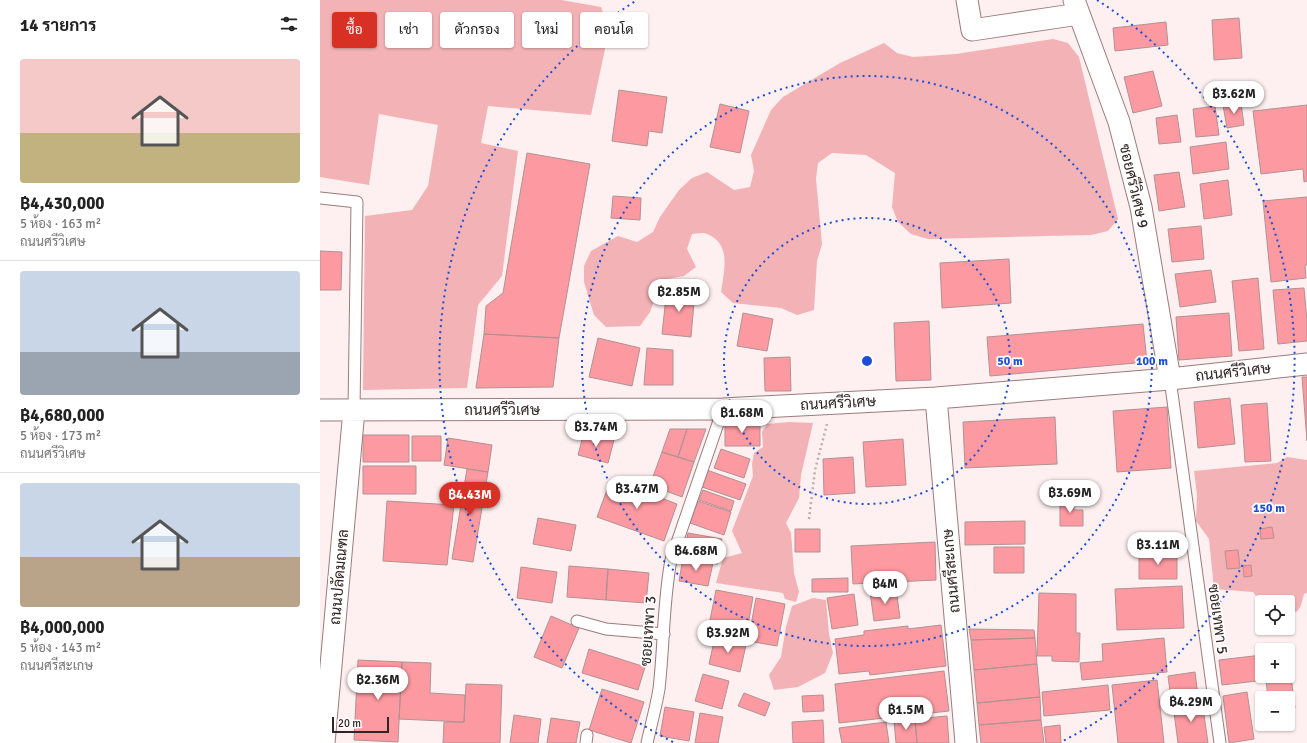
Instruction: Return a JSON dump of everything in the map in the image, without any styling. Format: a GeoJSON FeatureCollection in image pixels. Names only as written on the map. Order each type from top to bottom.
{"type":"FeatureCollection","features":[{"type":"Feature","properties":{"kind":"street"},"geometry":{"type":"LineString","coordinates":[[967,0],[972,30],[1076,7]]}},
{"type":"Feature","properties":{"kind":"street","name":"ซอยศรีวิเศษ 9"},"geometry":{"type":"LineString","coordinates":[[1076,7],[1119,122],[1141,207],[1170,380]]}},
{"type":"Feature","properties":{"kind":"street","name":"ถนนศรีวิเศษ"},"geometry":{"type":"LineString","coordinates":[[320,410],[723,409],[936,398],[1170,380],[1307,364]]}},
{"type":"Feature","properties":{"kind":"street","name":"ถนนศรีสะเกษ"},"geometry":{"type":"LineString","coordinates":[[936,398],[966,743]]}},
{"type":"Feature","properties":{"kind":"street","name":"ถนนปลัดมณฑล"},"geometry":{"type":"LineString","coordinates":[[324,743],[354,410]]}},
{"type":"Feature","properties":{"kind":"lane"},"geometry":{"type":"LineString","coordinates":[[320,198],[357,202],[354,410]]}},
{"type":"Feature","properties":{"kind":"lane","name":"ซอยเทพา 5"},"geometry":{"type":"LineString","coordinates":[[1170,380],[1220,743]]}},
{"type":"Feature","properties":{"kind":"lane","name":"ซอยเทพา 3"},"geometry":{"type":"LineString","coordinates":[[647,743],[659,690],[667,580],[671,560],[723,409]]}},
{"type":"Feature","properties":{"kind":"lane"},"geometry":{"type":"LineString","coordinates":[[577,621],[606,629],[664,634]]}},
{"type":"Feature","properties":{"kind":"path"},"geometry":{"type":"LineString","coordinates":[[809,519],[815,470],[828,420],[829,404]]}},
{"type":"Feature","properties":{"kind":"shaded area"},"geometry":{"type":"Polygon","coordinates":[[[320,0],[561,0],[601,7],[603,12],[580,12],[580,48],[605,48],[591,115],[488,106],[481,143],[518,151],[502,276],[478,305],[467,388],[363,390],[365,216],[412,210],[428,186],[438,125],[379,114],[369,185],[320,177],[320,0]]]}},
{"type":"Feature","properties":{"kind":"shaded area"},"geometry":{"type":"Polygon","coordinates":[[[1053,39],[1068,43],[1079,57],[1118,219],[1108,231],[1091,235],[928,239],[911,234],[898,222],[892,207],[895,173],[866,155],[832,153],[818,163],[816,179],[822,244],[817,261],[814,310],[797,315],[781,308],[733,303],[721,292],[724,275],[724,259],[720,244],[707,234],[702,233],[692,234],[687,249],[696,267],[684,276],[662,280],[650,312],[640,326],[606,327],[594,315],[584,282],[584,266],[591,251],[618,236],[637,242],[653,232],[660,217],[679,190],[692,178],[707,172],[734,190],[750,187],[754,171],[751,155],[771,110],[783,97],[840,63],[884,43],[897,53],[913,57],[956,54],[1053,39]]]}},
{"type":"Feature","properties":{"kind":"shaded area"},"geometry":{"type":"Polygon","coordinates":[[[789,422],[813,423],[801,475],[799,498],[786,523],[791,533],[794,573],[799,592],[796,602],[785,599],[783,593],[716,583],[723,558],[742,553],[732,531],[753,476],[752,464],[754,453],[763,447],[762,432],[767,424],[789,422]]]}},
{"type":"Feature","properties":{"kind":"shaded area"},"geometry":{"type":"Polygon","coordinates":[[[1287,457],[1307,460],[1307,593],[1304,594],[1300,608],[1295,612],[1295,595],[1255,595],[1253,592],[1214,589],[1209,539],[1196,521],[1197,495],[1194,471],[1277,463],[1287,457]]]}},
{"type":"Feature","properties":{"kind":"shaded area"},"geometry":{"type":"Polygon","coordinates":[[[813,598],[826,600],[829,634],[833,653],[825,673],[798,687],[774,690],[769,675],[781,657],[786,627],[792,606],[813,598]]]}},
{"type":"Feature","properties":{"kind":"building"},"geometry":{"type":"Polygon","coordinates":[[[1239,18],[1242,58],[1214,60],[1212,20],[1239,18]]]}},
{"type":"Feature","properties":{"kind":"building"},"geometry":{"type":"Polygon","coordinates":[[[1166,22],[1168,45],[1115,51],[1113,28],[1166,22]]]}},
{"type":"Feature","properties":{"kind":"building"},"geometry":{"type":"Polygon","coordinates":[[[1153,71],[1162,106],[1133,113],[1124,77],[1153,71]]]}},
{"type":"Feature","properties":{"kind":"building"},"geometry":{"type":"Polygon","coordinates":[[[619,90],[667,97],[662,133],[649,131],[647,146],[612,141],[619,90]]]}},
{"type":"Feature","properties":{"kind":"building"},"geometry":{"type":"Polygon","coordinates":[[[1241,103],[1244,125],[1227,128],[1223,105],[1241,103]]]}},
{"type":"Feature","properties":{"kind":"building"},"geometry":{"type":"Polygon","coordinates":[[[720,104],[749,111],[740,153],[710,147],[720,104]]]}},
{"type":"Feature","properties":{"kind":"building"},"geometry":{"type":"Polygon","coordinates":[[[1307,105],[1307,181],[1304,182],[1303,169],[1261,174],[1253,111],[1307,105]]]}},
{"type":"Feature","properties":{"kind":"building"},"geometry":{"type":"Polygon","coordinates":[[[1215,106],[1219,135],[1196,137],[1193,109],[1215,106]]]}},
{"type":"Feature","properties":{"kind":"building"},"geometry":{"type":"Polygon","coordinates":[[[1177,115],[1181,142],[1159,144],[1156,118],[1177,115]]]}},
{"type":"Feature","properties":{"kind":"building"},"geometry":{"type":"Polygon","coordinates":[[[1226,142],[1229,169],[1193,174],[1190,147],[1226,142]]]}},
{"type":"Feature","properties":{"kind":"building"},"geometry":{"type":"Polygon","coordinates":[[[527,153],[590,164],[559,338],[484,334],[486,306],[503,293],[527,153]]]}},
{"type":"Feature","properties":{"kind":"building"},"geometry":{"type":"Polygon","coordinates":[[[1179,172],[1185,207],[1159,211],[1154,175],[1179,172]]]}},
{"type":"Feature","properties":{"kind":"building"},"geometry":{"type":"Polygon","coordinates":[[[1228,180],[1232,215],[1204,219],[1200,184],[1228,180]]]}},
{"type":"Feature","properties":{"kind":"building"},"geometry":{"type":"Polygon","coordinates":[[[613,196],[641,198],[640,220],[611,218],[613,196]]]}},
{"type":"Feature","properties":{"kind":"building"},"geometry":{"type":"Polygon","coordinates":[[[1307,197],[1306,278],[1271,282],[1263,201],[1307,197]]]}},
{"type":"Feature","properties":{"kind":"building"},"geometry":{"type":"Polygon","coordinates":[[[1201,226],[1204,259],[1172,262],[1168,229],[1201,226]]]}},
{"type":"Feature","properties":{"kind":"building"},"geometry":{"type":"Polygon","coordinates":[[[320,251],[342,252],[341,290],[320,290],[320,251]]]}},
{"type":"Feature","properties":{"kind":"building"},"geometry":{"type":"Polygon","coordinates":[[[1009,259],[1011,303],[942,308],[940,263],[1009,259]]]}},
{"type":"Feature","properties":{"kind":"building"},"geometry":{"type":"Polygon","coordinates":[[[1211,270],[1216,302],[1180,307],[1175,274],[1211,270]]]}},
{"type":"Feature","properties":{"kind":"building"},"geometry":{"type":"Polygon","coordinates":[[[1258,278],[1264,349],[1239,351],[1232,281],[1258,278]]]}},
{"type":"Feature","properties":{"kind":"building"},"geometry":{"type":"Polygon","coordinates":[[[667,288],[695,291],[691,337],[662,334],[667,288]]]}},
{"type":"Feature","properties":{"kind":"building"},"geometry":{"type":"Polygon","coordinates":[[[1304,288],[1307,341],[1278,344],[1273,290],[1304,288]]]}},
{"type":"Feature","properties":{"kind":"building"},"geometry":{"type":"Polygon","coordinates":[[[743,313],[773,319],[767,351],[737,346],[743,313]]]}},
{"type":"Feature","properties":{"kind":"building"},"geometry":{"type":"Polygon","coordinates":[[[1229,313],[1232,356],[1179,360],[1176,317],[1229,313]]]}},
{"type":"Feature","properties":{"kind":"building"},"geometry":{"type":"Polygon","coordinates":[[[929,321],[931,380],[896,381],[894,323],[929,321]]]}},
{"type":"Feature","properties":{"kind":"building"},"geometry":{"type":"Polygon","coordinates":[[[1143,324],[1147,362],[990,376],[987,337],[1143,324]]]}},
{"type":"Feature","properties":{"kind":"building"},"geometry":{"type":"Polygon","coordinates":[[[484,334],[559,338],[553,387],[476,388],[484,334]]]}},
{"type":"Feature","properties":{"kind":"building"},"geometry":{"type":"Polygon","coordinates":[[[598,338],[640,348],[632,386],[589,377],[598,338]]]}},
{"type":"Feature","properties":{"kind":"building"},"geometry":{"type":"Polygon","coordinates":[[[647,348],[673,350],[673,385],[644,385],[647,348]]]}},
{"type":"Feature","properties":{"kind":"building"},"geometry":{"type":"Polygon","coordinates":[[[790,357],[791,391],[765,391],[764,358],[790,357]]]}},
{"type":"Feature","properties":{"kind":"building"},"geometry":{"type":"Polygon","coordinates":[[[1302,377],[1307,377],[1307,441],[1302,377]]]}},
{"type":"Feature","properties":{"kind":"building"},"geometry":{"type":"Polygon","coordinates":[[[1230,398],[1235,444],[1198,448],[1194,402],[1230,398]]]}},
{"type":"Feature","properties":{"kind":"building"},"geometry":{"type":"Polygon","coordinates":[[[1267,403],[1271,461],[1245,462],[1241,405],[1267,403]]]}},
{"type":"Feature","properties":{"kind":"building"},"geometry":{"type":"Polygon","coordinates":[[[1167,407],[1171,468],[1117,472],[1113,411],[1167,407]]]}},
{"type":"Feature","properties":{"kind":"building"},"geometry":{"type":"Polygon","coordinates":[[[1055,417],[1057,464],[965,468],[963,422],[1055,417]]]}},
{"type":"Feature","properties":{"kind":"building"},"geometry":{"type":"Polygon","coordinates":[[[725,423],[760,423],[760,446],[725,446],[725,423]]]}},
{"type":"Feature","properties":{"kind":"building"},"geometry":{"type":"Polygon","coordinates":[[[670,429],[687,429],[678,457],[662,452],[670,429]]]}},
{"type":"Feature","properties":{"kind":"building"},"geometry":{"type":"Polygon","coordinates":[[[687,429],[706,429],[694,462],[678,457],[687,429]]]}},
{"type":"Feature","properties":{"kind":"building"},"geometry":{"type":"Polygon","coordinates":[[[584,432],[614,440],[608,463],[578,455],[584,432]]]}},
{"type":"Feature","properties":{"kind":"building"},"geometry":{"type":"Polygon","coordinates":[[[363,435],[409,435],[409,462],[363,462],[363,435]]]}},
{"type":"Feature","properties":{"kind":"building"},"geometry":{"type":"Polygon","coordinates":[[[412,436],[441,436],[441,461],[412,461],[412,436]]]}},
{"type":"Feature","properties":{"kind":"building"},"geometry":{"type":"Polygon","coordinates":[[[448,438],[492,445],[488,472],[444,465],[448,438]]]}},
{"type":"Feature","properties":{"kind":"building"},"geometry":{"type":"Polygon","coordinates":[[[903,439],[906,485],[866,487],[863,442],[903,439]]]}},
{"type":"Feature","properties":{"kind":"building"},"geometry":{"type":"Polygon","coordinates":[[[721,449],[750,459],[744,478],[714,468],[721,449]]]}},
{"type":"Feature","properties":{"kind":"building"},"geometry":{"type":"Polygon","coordinates":[[[662,452],[694,462],[682,497],[650,485],[662,452]]]}},
{"type":"Feature","properties":{"kind":"building"},"geometry":{"type":"Polygon","coordinates":[[[853,457],[855,493],[824,495],[823,459],[853,457]]]}},
{"type":"Feature","properties":{"kind":"building"},"geometry":{"type":"Polygon","coordinates":[[[363,466],[416,466],[416,494],[363,494],[363,466]]]}},
{"type":"Feature","properties":{"kind":"building"},"geometry":{"type":"Polygon","coordinates":[[[467,469],[488,472],[473,562],[452,559],[467,469]]]}},
{"type":"Feature","properties":{"kind":"building"},"geometry":{"type":"Polygon","coordinates":[[[707,470],[746,484],[740,500],[702,487],[707,470]]]}},
{"type":"Feature","properties":{"kind":"building"},"geometry":{"type":"Polygon","coordinates":[[[611,479],[677,504],[664,541],[597,517],[611,479]]]}},
{"type":"Feature","properties":{"kind":"building"},"geometry":{"type":"Polygon","coordinates":[[[703,490],[734,501],[731,511],[699,500],[703,490]]]}},
{"type":"Feature","properties":{"kind":"building"},"geometry":{"type":"Polygon","coordinates":[[[1060,499],[1074,499],[1074,510],[1083,510],[1083,526],[1060,526],[1060,499]]]}},
{"type":"Feature","properties":{"kind":"building"},"geometry":{"type":"Polygon","coordinates":[[[387,501],[454,505],[447,565],[383,561],[387,501]]]}},
{"type":"Feature","properties":{"kind":"building"},"geometry":{"type":"Polygon","coordinates":[[[698,501],[731,512],[724,535],[690,523],[698,501]]]}},
{"type":"Feature","properties":{"kind":"building"},"geometry":{"type":"Polygon","coordinates":[[[538,518],[576,525],[571,551],[533,544],[538,518]]]}},
{"type":"Feature","properties":{"kind":"building"},"geometry":{"type":"Polygon","coordinates":[[[1025,521],[1025,544],[965,545],[965,522],[1025,521]]]}},
{"type":"Feature","properties":{"kind":"building"},"geometry":{"type":"Polygon","coordinates":[[[1272,527],[1274,538],[1261,539],[1260,529],[1272,527]]]}},
{"type":"Feature","properties":{"kind":"building"},"geometry":{"type":"Polygon","coordinates":[[[795,529],[820,529],[820,552],[795,552],[795,529]]]}},
{"type":"Feature","properties":{"kind":"building"},"geometry":{"type":"Polygon","coordinates":[[[688,533],[722,539],[717,564],[683,558],[688,533]]]}},
{"type":"Feature","properties":{"kind":"building"},"geometry":{"type":"Polygon","coordinates":[[[935,542],[936,580],[853,584],[851,546],[935,542]]]}},
{"type":"Feature","properties":{"kind":"building"},"geometry":{"type":"Polygon","coordinates":[[[994,547],[1024,547],[1024,573],[994,573],[994,547]]]}},
{"type":"Feature","properties":{"kind":"building"},"geometry":{"type":"Polygon","coordinates":[[[1238,550],[1240,568],[1227,569],[1225,551],[1238,550]]]}},
{"type":"Feature","properties":{"kind":"building"},"geometry":{"type":"Polygon","coordinates":[[[1139,552],[1177,552],[1177,579],[1139,579],[1139,552]]]}},
{"type":"Feature","properties":{"kind":"building"},"geometry":{"type":"Polygon","coordinates":[[[683,558],[713,563],[708,586],[679,581],[683,558]]]}},
{"type":"Feature","properties":{"kind":"building"},"geometry":{"type":"Polygon","coordinates":[[[1251,565],[1252,576],[1244,577],[1243,566],[1251,565]]]}},
{"type":"Feature","properties":{"kind":"building"},"geometry":{"type":"Polygon","coordinates":[[[569,566],[608,569],[606,600],[567,597],[569,566]]]}},
{"type":"Feature","properties":{"kind":"building"},"geometry":{"type":"Polygon","coordinates":[[[521,567],[557,572],[552,603],[517,598],[521,567]]]}},
{"type":"Feature","properties":{"kind":"building"},"geometry":{"type":"Polygon","coordinates":[[[608,569],[649,573],[646,603],[606,600],[608,569]]]}},
{"type":"Feature","properties":{"kind":"building"},"geometry":{"type":"Polygon","coordinates":[[[848,578],[848,592],[812,592],[812,579],[848,578]]]}},
{"type":"Feature","properties":{"kind":"building"},"geometry":{"type":"Polygon","coordinates":[[[1182,586],[1184,628],[1117,630],[1115,589],[1182,586]]]}},
{"type":"Feature","properties":{"kind":"building"},"geometry":{"type":"Polygon","coordinates":[[[896,588],[900,618],[874,621],[870,592],[896,588]]]}},
{"type":"Feature","properties":{"kind":"building"},"geometry":{"type":"Polygon","coordinates":[[[716,590],[753,597],[746,637],[708,630],[716,590]]]}},
{"type":"Feature","properties":{"kind":"building"},"geometry":{"type":"Polygon","coordinates":[[[1039,593],[1076,594],[1076,633],[1080,633],[1079,662],[1052,661],[1052,656],[1037,656],[1039,593]]]}},
{"type":"Feature","properties":{"kind":"building"},"geometry":{"type":"Polygon","coordinates":[[[854,594],[858,625],[832,629],[827,598],[854,594]]]}},
{"type":"Feature","properties":{"kind":"building"},"geometry":{"type":"Polygon","coordinates":[[[756,598],[785,604],[777,646],[748,641],[756,598]]]}},
{"type":"Feature","properties":{"kind":"building"},"geometry":{"type":"Polygon","coordinates":[[[551,616],[579,628],[562,668],[534,657],[551,616]]]}},
{"type":"Feature","properties":{"kind":"building"},"geometry":{"type":"Polygon","coordinates":[[[941,625],[946,666],[870,675],[869,671],[839,674],[835,639],[864,635],[864,631],[908,626],[908,629],[941,625]]]}},
{"type":"Feature","properties":{"kind":"building"},"geometry":{"type":"Polygon","coordinates":[[[969,629],[1034,630],[1035,638],[971,640],[969,629]]]}},
{"type":"Feature","properties":{"kind":"building"},"geometry":{"type":"Polygon","coordinates":[[[715,637],[746,645],[740,672],[709,664],[715,637]]]}},
{"type":"Feature","properties":{"kind":"building"},"geometry":{"type":"Polygon","coordinates":[[[1035,638],[1037,664],[974,670],[971,640],[1035,638]]]}},
{"type":"Feature","properties":{"kind":"building"},"geometry":{"type":"Polygon","coordinates":[[[1164,638],[1167,672],[1082,680],[1080,663],[1103,661],[1102,644],[1164,638]]]}},
{"type":"Feature","properties":{"kind":"building"},"geometry":{"type":"Polygon","coordinates":[[[589,649],[645,667],[638,690],[582,673],[589,649]]]}},
{"type":"Feature","properties":{"kind":"building"},"geometry":{"type":"Polygon","coordinates":[[[1255,656],[1255,681],[1222,685],[1219,660],[1255,656]]]}},
{"type":"Feature","properties":{"kind":"building"},"geometry":{"type":"Polygon","coordinates":[[[358,660],[402,662],[398,742],[354,740],[358,660]]]}},
{"type":"Feature","properties":{"kind":"building"},"geometry":{"type":"Polygon","coordinates":[[[402,662],[431,663],[430,693],[465,695],[464,722],[399,719],[402,662]]]}},
{"type":"Feature","properties":{"kind":"building"},"geometry":{"type":"Polygon","coordinates":[[[1037,664],[1040,697],[977,703],[974,670],[1037,664]]]}},
{"type":"Feature","properties":{"kind":"building"},"geometry":{"type":"Polygon","coordinates":[[[944,671],[949,711],[839,723],[835,684],[944,671]]]}},
{"type":"Feature","properties":{"kind":"building"},"geometry":{"type":"Polygon","coordinates":[[[1195,672],[1198,696],[1171,699],[1168,676],[1195,672]]]}},
{"type":"Feature","properties":{"kind":"building"},"geometry":{"type":"Polygon","coordinates":[[[703,674],[729,681],[722,709],[695,701],[703,674]]]}},
{"type":"Feature","properties":{"kind":"building"},"geometry":{"type":"Polygon","coordinates":[[[1157,680],[1164,743],[1118,743],[1112,685],[1157,680]]]}},
{"type":"Feature","properties":{"kind":"building"},"geometry":{"type":"Polygon","coordinates":[[[1266,683],[1292,683],[1293,691],[1267,691],[1266,683]]]}},
{"type":"Feature","properties":{"kind":"building"},"geometry":{"type":"Polygon","coordinates":[[[466,684],[502,685],[500,743],[443,743],[444,722],[464,722],[466,684]]]}},
{"type":"Feature","properties":{"kind":"building"},"geometry":{"type":"Polygon","coordinates":[[[1108,685],[1110,710],[1044,716],[1042,692],[1108,685]]]}},
{"type":"Feature","properties":{"kind":"building"},"geometry":{"type":"Polygon","coordinates":[[[602,689],[644,702],[631,743],[589,730],[602,689]]]}},
{"type":"Feature","properties":{"kind":"building"},"geometry":{"type":"Polygon","coordinates":[[[1247,692],[1254,739],[1229,743],[1223,696],[1247,692]]]}},
{"type":"Feature","properties":{"kind":"building"},"geometry":{"type":"Polygon","coordinates":[[[744,693],[770,703],[765,716],[738,706],[744,693]]]}},
{"type":"Feature","properties":{"kind":"building"},"geometry":{"type":"Polygon","coordinates":[[[823,695],[824,711],[803,712],[802,696],[823,695]]]}},
{"type":"Feature","properties":{"kind":"building"},"geometry":{"type":"Polygon","coordinates":[[[1040,697],[1041,720],[979,725],[977,703],[1040,697]]]}},
{"type":"Feature","properties":{"kind":"building"},"geometry":{"type":"Polygon","coordinates":[[[1202,701],[1208,743],[1178,743],[1173,705],[1202,701]]]}},
{"type":"Feature","properties":{"kind":"building"},"geometry":{"type":"Polygon","coordinates":[[[665,707],[694,712],[689,741],[660,736],[665,707]]]}},
{"type":"Feature","properties":{"kind":"building"},"geometry":{"type":"Polygon","coordinates":[[[700,713],[723,717],[718,743],[695,743],[700,713]]]}},
{"type":"Feature","properties":{"kind":"building"},"geometry":{"type":"Polygon","coordinates":[[[514,715],[541,719],[538,743],[510,743],[514,715]]]}},
{"type":"Feature","properties":{"kind":"building"},"geometry":{"type":"Polygon","coordinates":[[[947,716],[949,743],[917,743],[915,719],[947,716]]]}},
{"type":"Feature","properties":{"kind":"building"},"geometry":{"type":"Polygon","coordinates":[[[551,718],[580,722],[576,743],[547,743],[551,718]]]}},
{"type":"Feature","properties":{"kind":"building"},"geometry":{"type":"Polygon","coordinates":[[[915,719],[917,743],[896,743],[894,721],[915,719]]]}},
{"type":"Feature","properties":{"kind":"building"},"geometry":{"type":"Polygon","coordinates":[[[823,720],[824,743],[793,743],[792,722],[823,720]]]}},
{"type":"Feature","properties":{"kind":"building"},"geometry":{"type":"Polygon","coordinates":[[[1041,720],[1044,743],[981,743],[979,725],[1041,720]]]}},
{"type":"Feature","properties":{"kind":"building"},"geometry":{"type":"Polygon","coordinates":[[[886,722],[889,743],[842,743],[839,728],[886,722]]]}},
{"type":"Feature","properties":{"kind":"building"},"geometry":{"type":"Polygon","coordinates":[[[1060,725],[1061,743],[1046,743],[1044,727],[1060,725]]]}}]}
